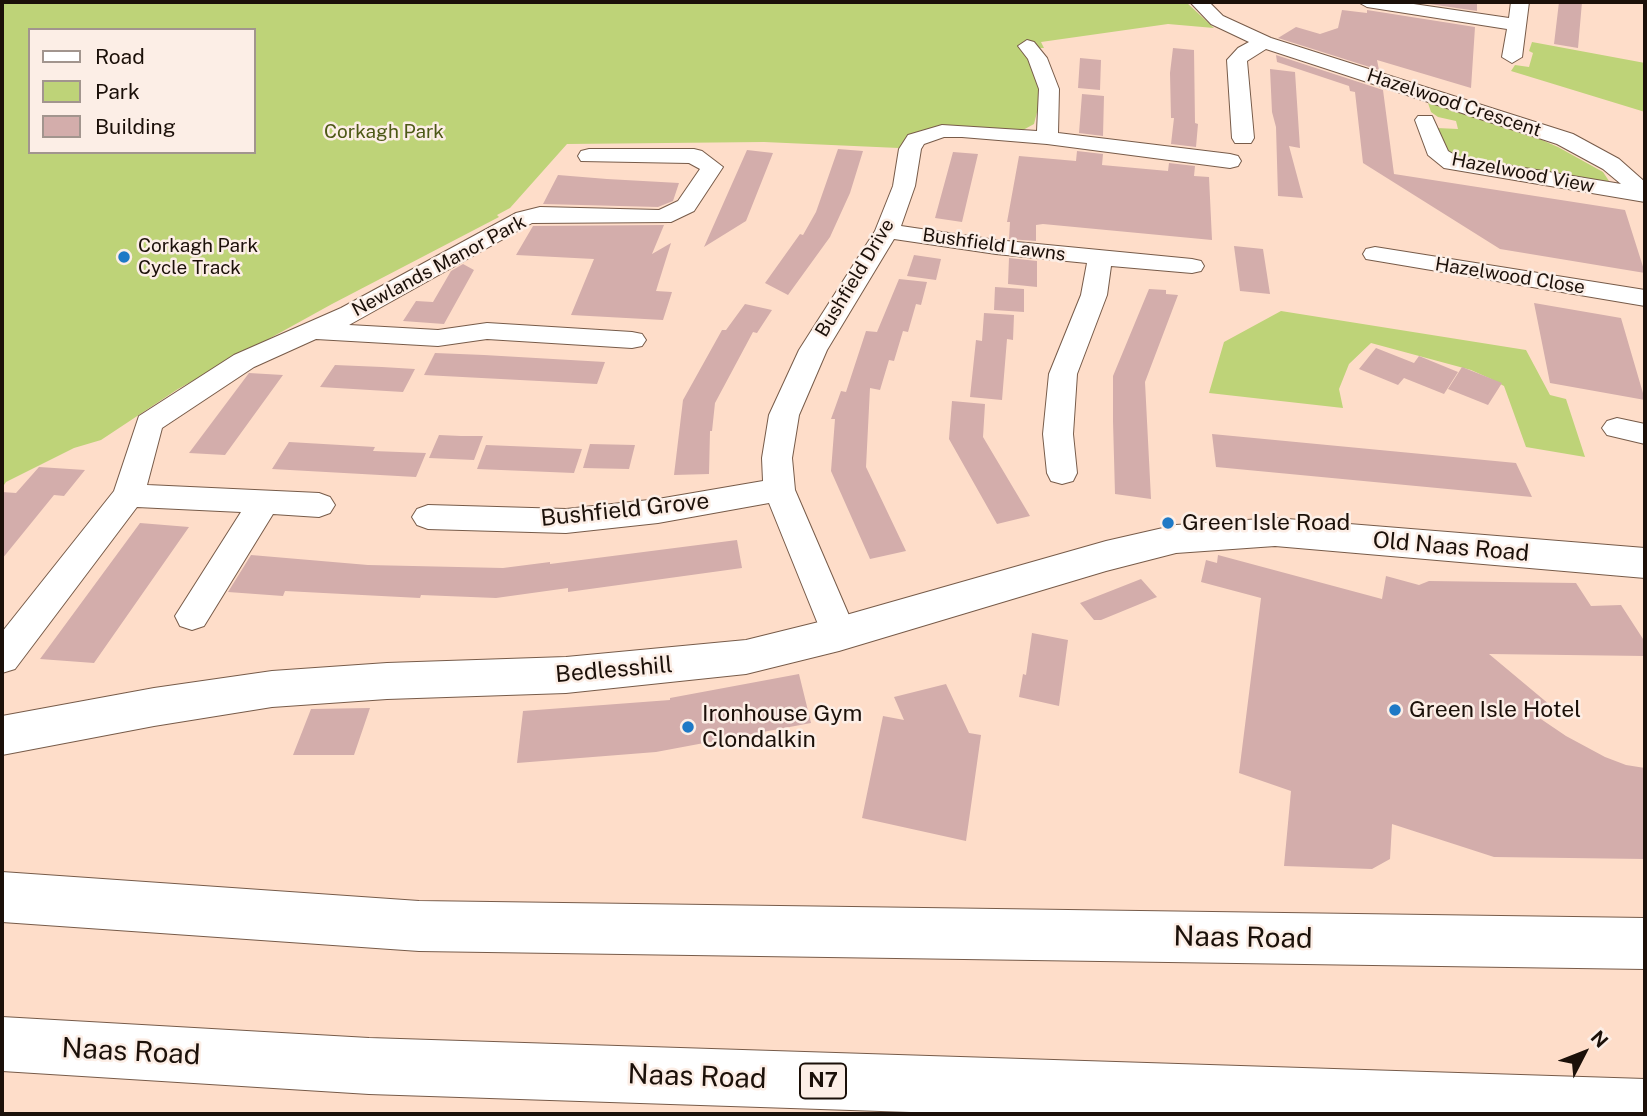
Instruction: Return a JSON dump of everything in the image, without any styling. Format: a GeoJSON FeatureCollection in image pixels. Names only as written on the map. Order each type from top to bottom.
{"type":"FeatureCollection","features":[{"type":"Feature","properties":{"kind":"main road","name":"Old Naas Road"},"geometry":{"type":"LineString","coordinates":[[1214,535],[1275,532],[1645,563]]}},
{"type":"Feature","properties":{"kind":"main road","name":"Bedlesshill"},"geometry":{"type":"LineString","coordinates":[[2,736],[154,707],[272,690],[387,681],[566,675],[746,657],[839,634],[1106,556],[1176,539],[1214,535]]}},
{"type":"Feature","properties":{"kind":"main road","name":"Naas Road"},"geometry":{"type":"LineString","coordinates":[[2,897],[419,926],[1645,944]]}},
{"type":"Feature","properties":{"kind":"main road","name":"Naas Road"},"geometry":{"type":"LineString","coordinates":[[2,1044],[369,1066],[1645,1107]]}},
{"type":"Feature","properties":{"kind":"street","name":"Hazelwood Crescent"},"geometry":{"type":"LineString","coordinates":[[1199,2],[1217,20],[1257,40],[1564,139],[1611,164],[1645,194]]}},
{"type":"Feature","properties":{"kind":"street"},"geometry":{"type":"LineString","coordinates":[[1367,2],[1518,25]]}},
{"type":"Feature","properties":{"kind":"street"},"geometry":{"type":"LineString","coordinates":[[1512,57],[1520,2]]}},
{"type":"Feature","properties":{"kind":"street"},"geometry":{"type":"LineString","coordinates":[[1243,138],[1237,60],[1257,40]]}},
{"type":"Feature","properties":{"kind":"street"},"geometry":{"type":"LineString","coordinates":[[1027,46],[1037,58],[1049,89],[1047,138]]}},
{"type":"Feature","properties":{"kind":"street","name":"Hazelwood View"},"geometry":{"type":"LineString","coordinates":[[1425,120],[1439,155],[1452,163],[1645,194]]}},
{"type":"Feature","properties":{"kind":"street","name":"Bushfield Drive"},"geometry":{"type":"LineString","coordinates":[[839,634],[779,490],[777,458],[784,415],[813,351],[887,231],[904,186],[909,149],[916,141],[942,131],[1047,138],[1230,161]]}},
{"type":"Feature","properties":{"kind":"street","name":"Newlands Manor Park"},"geometry":{"type":"LineString","coordinates":[[311,331],[378,300],[524,218],[540,214],[663,217],[687,206],[712,167],[694,156],[589,156]]}},
{"type":"Feature","properties":{"kind":"street","name":"Bushfield Lawns"},"geometry":{"type":"LineString","coordinates":[[887,231],[1100,259],[1192,266]]}},
{"type":"Feature","properties":{"kind":"street","name":"Hazelwood Close"},"geometry":{"type":"LineString","coordinates":[[1375,254],[1645,298]]}},
{"type":"Feature","properties":{"kind":"street"},"geometry":{"type":"LineString","coordinates":[[1062,472],[1058,434],[1063,374],[1094,295],[1100,259]]}},
{"type":"Feature","properties":{"kind":"street"},"geometry":{"type":"LineString","coordinates":[[2,658],[17,618],[129,495],[149,423],[244,360],[311,331],[438,338],[487,331],[632,340]]}},
{"type":"Feature","properties":{"kind":"street","name":"Bushfield Grove"},"geometry":{"type":"LineString","coordinates":[[428,517],[566,521],[659,511],[779,490]]}},
{"type":"Feature","properties":{"kind":"street"},"geometry":{"type":"LineString","coordinates":[[129,495],[319,505]]}},
{"type":"Feature","properties":{"kind":"street"},"geometry":{"type":"LineString","coordinates":[[192,617],[264,503]]}},
{"type":"Feature","properties":{"kind":"green space","name":"Corkagh Park"},"geometry":{"type":"Polygon","coordinates":[[[2,2],[1186,2],[1214,28],[1168,24],[1041,42],[1044,48],[1022,48],[1043,89],[1034,124],[1023,130],[947,127],[926,129],[910,135],[899,148],[764,142],[567,144],[510,208],[497,215],[499,217],[332,304],[178,389],[101,440],[74,448],[6,482],[2,488],[2,2]]]}},
{"type":"Feature","properties":{"kind":"green space"},"geometry":{"type":"Polygon","coordinates":[[[1532,42],[1645,63],[1645,112],[1511,71],[1515,65],[1529,67],[1533,53],[1529,51],[1532,42]]]}},
{"type":"Feature","properties":{"kind":"green space"},"geometry":{"type":"Polygon","coordinates":[[[1428,103],[1526,133],[1603,172],[1609,181],[1597,182],[1469,165],[1448,153],[1437,128],[1458,129],[1456,121],[1438,117],[1431,112],[1428,103]]]}},
{"type":"Feature","properties":{"kind":"green space"},"geometry":{"type":"Polygon","coordinates":[[[1281,311],[1526,350],[1550,395],[1566,399],[1585,457],[1526,447],[1504,386],[1491,379],[1471,370],[1371,343],[1349,364],[1339,389],[1343,408],[1209,393],[1224,342],[1281,311]]]}},
{"type":"Feature","properties":{"kind":"building"},"geometry":{"type":"Polygon","coordinates":[[[1416,2],[1477,2],[1477,11],[1416,2]]]}},
{"type":"Feature","properties":{"kind":"building"},"geometry":{"type":"Polygon","coordinates":[[[1559,2],[1582,2],[1578,48],[1554,44],[1559,2]]]}},
{"type":"Feature","properties":{"kind":"building"},"geometry":{"type":"Polygon","coordinates":[[[1342,10],[1367,13],[1367,10],[1475,27],[1471,88],[1377,60],[1379,70],[1278,38],[1296,27],[1320,34],[1338,28],[1342,10]]]}},
{"type":"Feature","properties":{"kind":"building"},"geometry":{"type":"Polygon","coordinates":[[[1173,48],[1194,50],[1195,123],[1198,124],[1196,147],[1171,144],[1174,118],[1171,118],[1170,73],[1173,48]]]}},
{"type":"Feature","properties":{"kind":"building"},"geometry":{"type":"Polygon","coordinates":[[[1276,55],[1383,90],[1394,174],[1625,210],[1645,273],[1500,249],[1363,163],[1355,92],[1350,91],[1349,86],[1277,62],[1276,55]]]}},
{"type":"Feature","properties":{"kind":"building"},"geometry":{"type":"Polygon","coordinates":[[[1080,58],[1101,60],[1100,90],[1078,88],[1080,58]]]}},
{"type":"Feature","properties":{"kind":"building"},"geometry":{"type":"Polygon","coordinates":[[[1270,69],[1295,72],[1300,148],[1289,146],[1303,198],[1278,196],[1276,127],[1272,112],[1270,69]]]}},
{"type":"Feature","properties":{"kind":"building"},"geometry":{"type":"Polygon","coordinates":[[[1082,94],[1104,96],[1103,136],[1079,133],[1082,94]]]}},
{"type":"Feature","properties":{"kind":"building"},"geometry":{"type":"Polygon","coordinates":[[[838,149],[863,151],[850,193],[830,237],[788,295],[765,283],[800,234],[803,235],[816,212],[838,149]]]}},
{"type":"Feature","properties":{"kind":"building"},"geometry":{"type":"Polygon","coordinates":[[[747,150],[773,153],[746,221],[704,247],[747,150]]]}},
{"type":"Feature","properties":{"kind":"building"},"geometry":{"type":"Polygon","coordinates":[[[1077,151],[1103,154],[1102,165],[1168,171],[1169,163],[1195,166],[1194,176],[1209,177],[1212,240],[1043,224],[1036,225],[1036,241],[1009,239],[1010,222],[1007,222],[1019,156],[1076,161],[1077,151]]]}},
{"type":"Feature","properties":{"kind":"building"},"geometry":{"type":"Polygon","coordinates":[[[953,152],[978,154],[962,222],[935,218],[953,152]]]}},
{"type":"Feature","properties":{"kind":"building"},"geometry":{"type":"Polygon","coordinates":[[[558,175],[679,183],[673,201],[658,207],[543,204],[558,175]]]}},
{"type":"Feature","properties":{"kind":"building"},"geometry":{"type":"Polygon","coordinates":[[[664,225],[652,254],[671,243],[656,291],[672,292],[663,320],[571,315],[594,259],[516,255],[533,226],[664,225]]]}},
{"type":"Feature","properties":{"kind":"building"},"geometry":{"type":"Polygon","coordinates":[[[1234,246],[1263,249],[1270,294],[1240,291],[1234,246]]]}},
{"type":"Feature","properties":{"kind":"building"},"geometry":{"type":"Polygon","coordinates":[[[914,255],[941,259],[936,280],[907,276],[914,255]]]}},
{"type":"Feature","properties":{"kind":"building"},"geometry":{"type":"Polygon","coordinates":[[[1009,258],[1037,261],[1037,287],[1008,284],[1009,258]]]}},
{"type":"Feature","properties":{"kind":"building"},"geometry":{"type":"Polygon","coordinates":[[[463,264],[474,270],[444,324],[403,321],[416,301],[433,302],[451,271],[463,264]]]}},
{"type":"Feature","properties":{"kind":"building"},"geometry":{"type":"Polygon","coordinates":[[[899,279],[927,282],[921,305],[916,304],[908,332],[903,331],[894,361],[889,360],[880,390],[870,388],[866,467],[906,551],[870,559],[831,471],[835,419],[831,419],[841,391],[846,392],[866,331],[877,332],[899,279]]]}},
{"type":"Feature","properties":{"kind":"building"},"geometry":{"type":"Polygon","coordinates":[[[995,287],[1024,289],[1024,312],[994,310],[995,287]]]}},
{"type":"Feature","properties":{"kind":"building"},"geometry":{"type":"Polygon","coordinates":[[[1149,289],[1166,290],[1166,294],[1178,295],[1145,382],[1151,499],[1115,494],[1113,421],[1113,376],[1149,289]]]}},
{"type":"Feature","properties":{"kind":"building"},"geometry":{"type":"Polygon","coordinates":[[[1534,303],[1621,318],[1645,400],[1550,383],[1534,303]]]}},
{"type":"Feature","properties":{"kind":"building"},"geometry":{"type":"Polygon","coordinates":[[[745,304],[772,310],[757,333],[753,332],[715,403],[710,431],[709,474],[674,475],[683,400],[722,330],[726,330],[745,304]]]}},
{"type":"Feature","properties":{"kind":"building"},"geometry":{"type":"Polygon","coordinates":[[[984,313],[1014,315],[1013,340],[1007,339],[1002,400],[970,397],[976,340],[982,341],[984,313]]]}},
{"type":"Feature","properties":{"kind":"building"},"geometry":{"type":"Polygon","coordinates":[[[1376,348],[1414,363],[1419,356],[1458,372],[1444,394],[1404,378],[1398,385],[1359,369],[1376,348]]]}},
{"type":"Feature","properties":{"kind":"building"},"geometry":{"type":"Polygon","coordinates":[[[435,353],[605,362],[597,384],[424,375],[435,353]]]}},
{"type":"Feature","properties":{"kind":"building"},"geometry":{"type":"Polygon","coordinates":[[[335,365],[415,369],[403,392],[320,387],[335,365]]]}},
{"type":"Feature","properties":{"kind":"building"},"geometry":{"type":"Polygon","coordinates":[[[1462,367],[1502,383],[1488,405],[1448,389],[1462,367]]]}},
{"type":"Feature","properties":{"kind":"building"},"geometry":{"type":"Polygon","coordinates":[[[249,373],[283,375],[225,455],[189,453],[249,373]]]}},
{"type":"Feature","properties":{"kind":"building"},"geometry":{"type":"Polygon","coordinates":[[[952,401],[985,404],[983,437],[1030,516],[997,524],[949,439],[952,401]]]}},
{"type":"Feature","properties":{"kind":"building"},"geometry":{"type":"Polygon","coordinates":[[[1212,434],[1516,463],[1532,497],[1216,467],[1212,434]]]}},
{"type":"Feature","properties":{"kind":"building"},"geometry":{"type":"Polygon","coordinates":[[[439,435],[483,436],[474,460],[429,458],[439,435]]]}},
{"type":"Feature","properties":{"kind":"building"},"geometry":{"type":"Polygon","coordinates":[[[289,442],[375,447],[373,451],[426,453],[416,477],[272,469],[289,442]]]}},
{"type":"Feature","properties":{"kind":"building"},"geometry":{"type":"Polygon","coordinates":[[[590,444],[635,445],[629,469],[583,468],[590,444]]]}},
{"type":"Feature","properties":{"kind":"building"},"geometry":{"type":"Polygon","coordinates":[[[486,445],[582,449],[574,473],[477,469],[486,445]]]}},
{"type":"Feature","properties":{"kind":"building"},"geometry":{"type":"Polygon","coordinates":[[[39,467],[85,470],[64,496],[54,495],[2,559],[2,492],[16,493],[39,467]]]}},
{"type":"Feature","properties":{"kind":"building"},"geometry":{"type":"Polygon","coordinates":[[[140,523],[189,527],[94,663],[40,659],[140,523]]]}},
{"type":"Feature","properties":{"kind":"building"},"geometry":{"type":"Polygon","coordinates":[[[737,540],[742,568],[568,592],[568,588],[496,598],[421,595],[420,598],[285,591],[283,596],[228,592],[251,555],[368,565],[503,568],[737,540]]]}},
{"type":"Feature","properties":{"kind":"building","name":"Green Isle Hotel"},"geometry":{"type":"Polygon","coordinates":[[[1218,555],[1382,599],[1386,576],[1419,585],[1429,581],[1576,583],[1591,606],[1621,605],[1645,642],[1645,656],[1489,654],[1550,705],[1535,715],[1605,757],[1626,765],[1645,768],[1645,859],[1494,857],[1392,824],[1390,859],[1372,869],[1284,866],[1291,791],[1239,773],[1261,598],[1201,582],[1206,560],[1217,563],[1218,555]]]}},
{"type":"Feature","properties":{"kind":"building"},"geometry":{"type":"Polygon","coordinates":[[[1141,579],[1157,597],[1101,620],[1094,620],[1080,603],[1141,579]]]}},
{"type":"Feature","properties":{"kind":"building"},"geometry":{"type":"Polygon","coordinates":[[[1032,633],[1068,640],[1059,706],[1019,697],[1023,674],[1026,675],[1032,633]]]}},
{"type":"Feature","properties":{"kind":"building"},"geometry":{"type":"Polygon","coordinates":[[[799,674],[811,723],[656,752],[517,763],[523,711],[670,700],[799,674]]]}},
{"type":"Feature","properties":{"kind":"building"},"geometry":{"type":"Polygon","coordinates":[[[946,684],[969,733],[981,735],[966,841],[862,818],[883,716],[904,720],[894,697],[946,684]]]}},
{"type":"Feature","properties":{"kind":"building"},"geometry":{"type":"Polygon","coordinates":[[[370,708],[354,755],[293,755],[311,709],[370,708]]]}},
{"type":"Feature","properties":{"kind":"place","name":"Corkagh Park Cycle Track"},"geometry":{"type":"Point","coordinates":[124,257]}},
{"type":"Feature","properties":{"kind":"place","name":"Green Isle Road"},"geometry":{"type":"Point","coordinates":[1168,523]}},
{"type":"Feature","properties":{"kind":"place","name":"Green Isle Hotel"},"geometry":{"type":"Point","coordinates":[1395,710]}},
{"type":"Feature","properties":{"kind":"place","name":"Ironhouse Gym Clondalkin"},"geometry":{"type":"Point","coordinates":[688,727]}}]}
